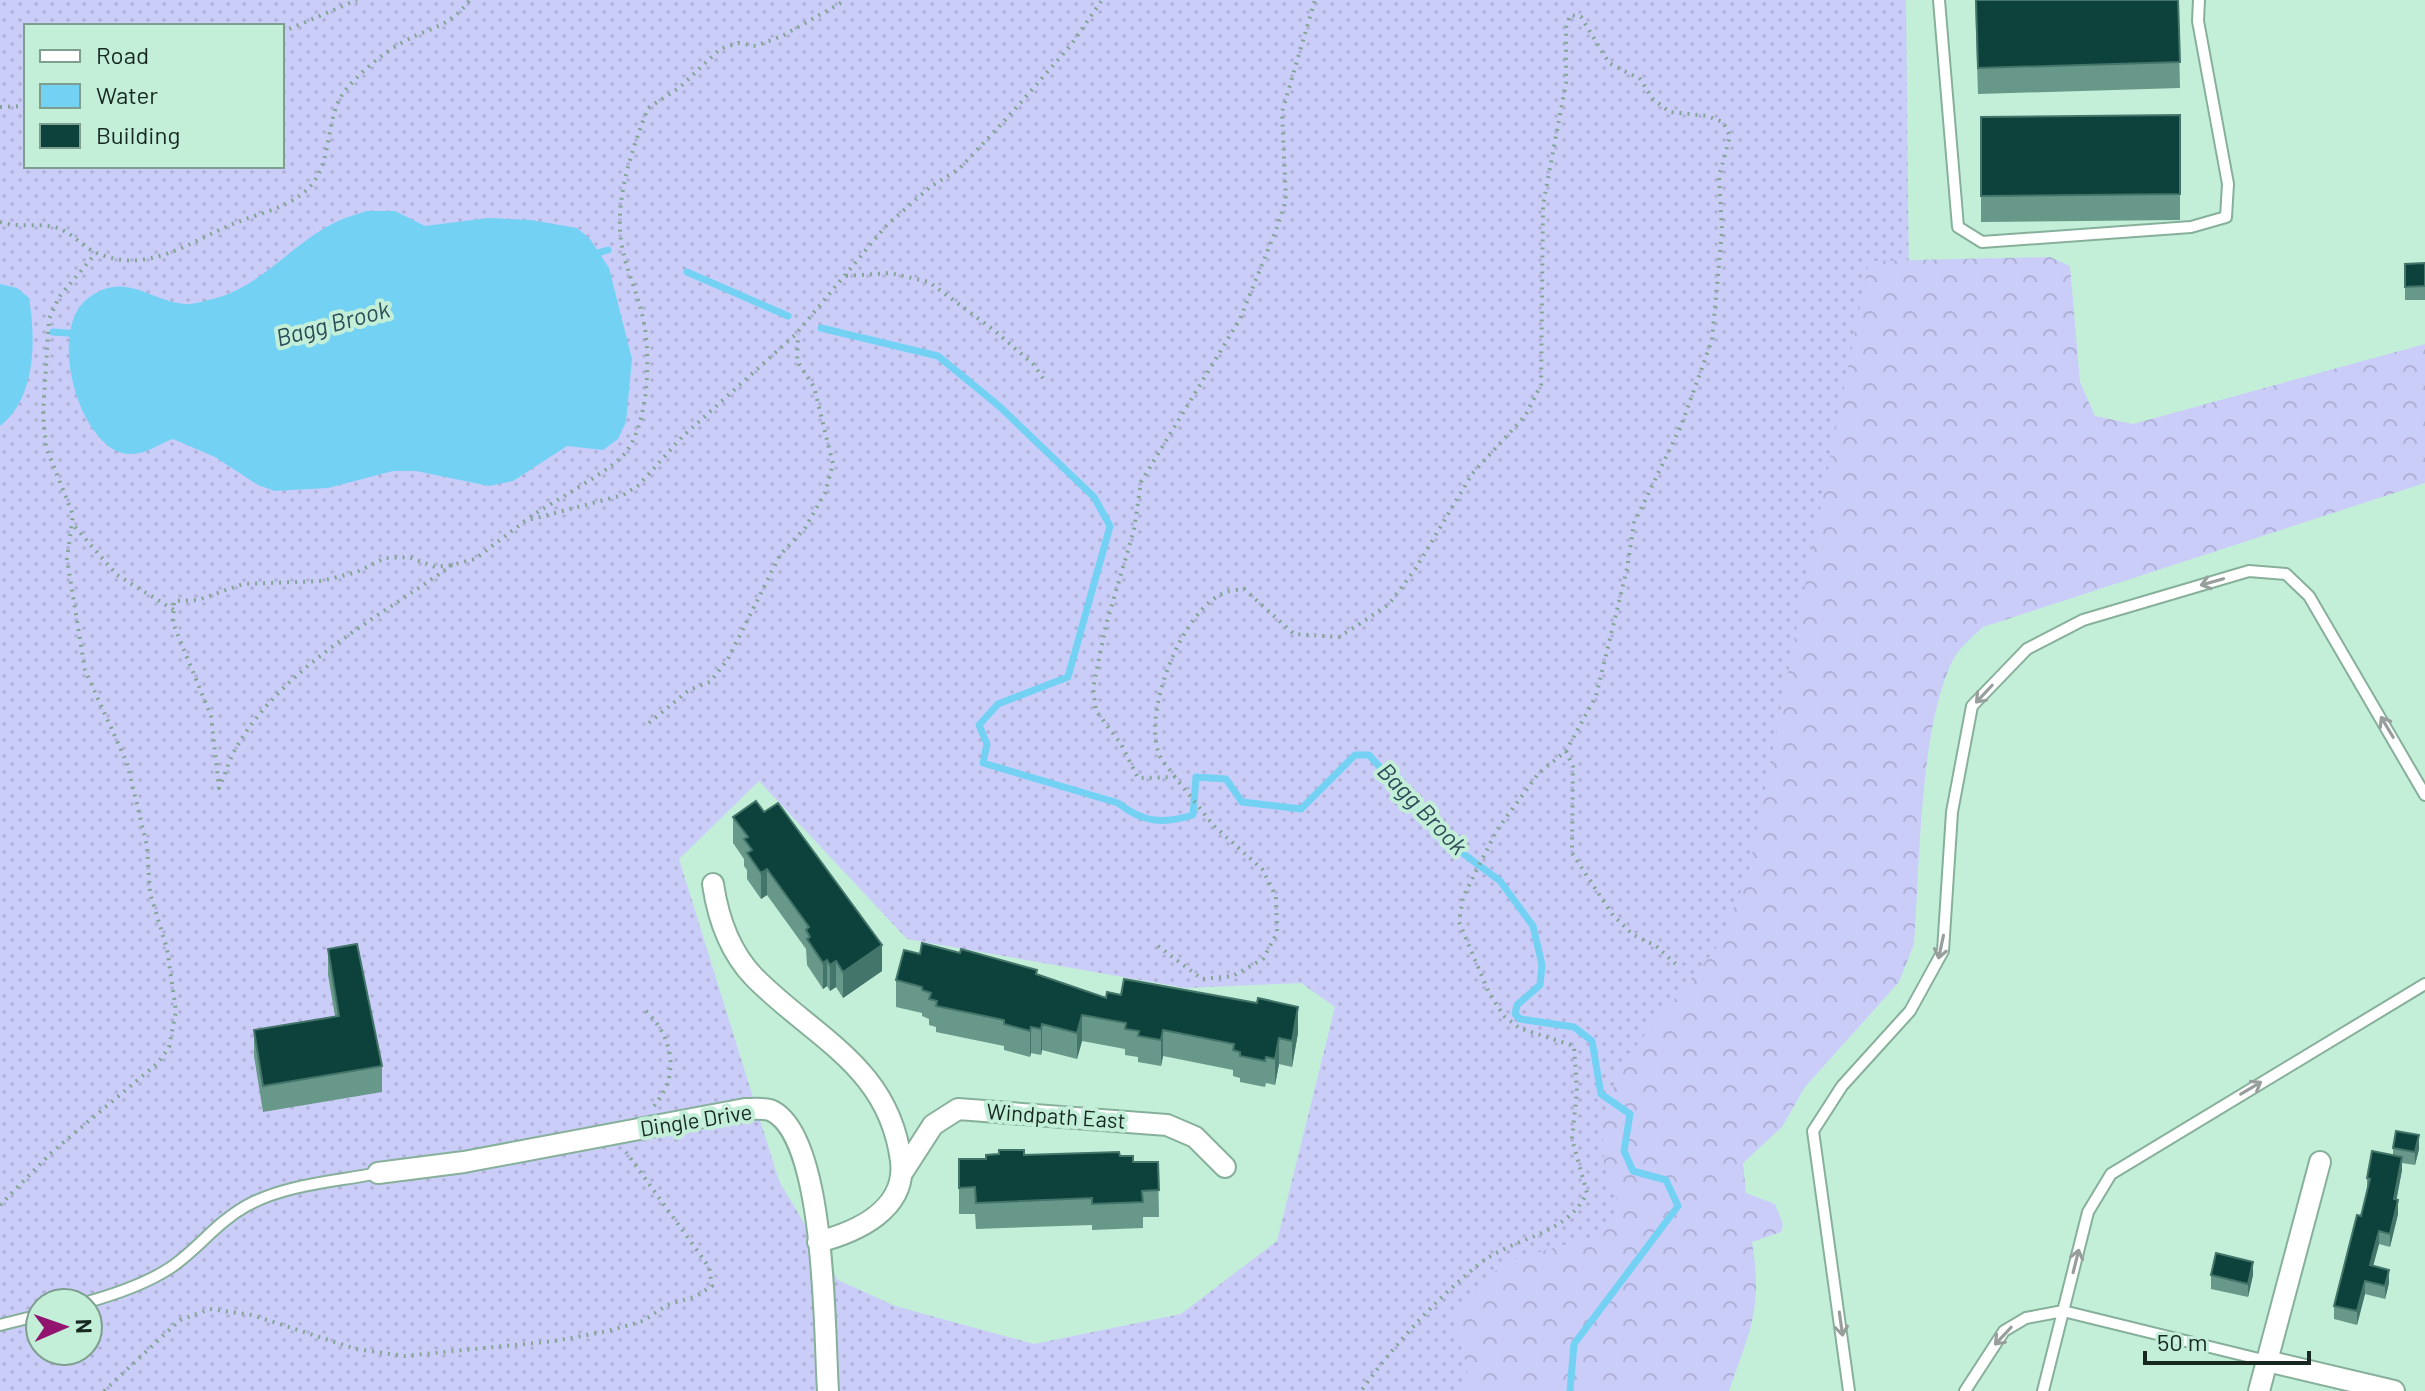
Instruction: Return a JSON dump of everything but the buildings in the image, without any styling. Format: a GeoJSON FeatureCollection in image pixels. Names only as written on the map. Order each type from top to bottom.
{"type":"FeatureCollection","features":[{"type":"Feature","properties":{"kind":"street"},"geometry":{"type":"LineString","coordinates":[[713,884],[725,936],[753,976],[841,1052],[881,1096],[897,1131],[902,1173]]}},
{"type":"Feature","properties":{"kind":"street","name":"Dingle Drive"},"geometry":{"type":"LineString","coordinates":[[378,1173],[464,1162],[745,1109],[770,1111],[792,1130],[804,1154],[813,1186],[828,1391]]}},
{"type":"Feature","properties":{"kind":"street","name":"Windpath East"},"geometry":{"type":"LineString","coordinates":[[818,1242],[853,1233],[883,1210],[933,1125],[958,1109],[1167,1125],[1195,1137],[1225,1167]]}},
{"type":"Feature","properties":{"kind":"street"},"geometry":{"type":"LineString","coordinates":[[2259,1391],[2320,1162]]}},
{"type":"Feature","properties":{"kind":"street"},"geometry":{"type":"LineString","coordinates":[[2267,1361],[2394,1391]]}},
{"type":"Feature","properties":{"kind":"lane"},"geometry":{"type":"LineString","coordinates":[[1939,0],[1958,227],[1982,242],[2191,227],[2226,217],[2228,184],[2198,21],[2199,0]]}},
{"type":"Feature","properties":{"kind":"lane"},"geometry":{"type":"LineString","coordinates":[[1849,1391],[1813,1131],[1842,1086],[1910,1011],[1943,951],[1952,812],[1972,706],[2027,649],[2083,620],[2249,571],[2286,574],[2309,596],[2425,795]]}},
{"type":"Feature","properties":{"kind":"lane"},"geometry":{"type":"LineString","coordinates":[[2043,1391],[2088,1212],[2111,1174],[2425,984]]}},
{"type":"Feature","properties":{"kind":"lane"},"geometry":{"type":"LineString","coordinates":[[104,1296],[171,1267],[209,1231],[248,1205],[310,1184],[378,1173]]}},
{"type":"Feature","properties":{"kind":"lane"},"geometry":{"type":"LineString","coordinates":[[1965,1391],[2004,1331],[2026,1318],[2063,1311],[2267,1361]]}},
{"type":"Feature","properties":{"kind":"lane"},"geometry":{"type":"LineString","coordinates":[[0,1325],[24,1319]]}},
{"type":"Feature","properties":{"kind":"path"},"geometry":{"type":"LineString","coordinates":[[284,31],[357,0]]}},
{"type":"Feature","properties":{"kind":"path"},"geometry":{"type":"LineString","coordinates":[[0,222],[18,228],[54,227],[96,253],[145,261],[170,255],[193,241],[283,206],[311,185],[322,166],[335,106],[347,88],[375,62],[405,41],[443,26],[470,0]]}},
{"type":"Feature","properties":{"kind":"path"},"geometry":{"type":"LineString","coordinates":[[452,565],[315,661],[267,703],[235,749],[219,788],[211,716],[173,623],[174,601],[198,600],[243,584],[322,581],[357,572],[385,558],[409,557],[435,567],[475,559],[525,521],[624,455],[642,425],[646,385],[642,311],[628,279],[620,237],[628,171],[648,108],[679,88],[720,49],[738,43],[756,46],[784,35],[846,0]]}},
{"type":"Feature","properties":{"kind":"path"},"geometry":{"type":"LineString","coordinates":[[525,521],[623,495],[639,485],[682,437],[798,332],[885,227],[930,187],[959,169],[1071,45],[1102,0]]}},
{"type":"Feature","properties":{"kind":"path"},"geometry":{"type":"LineString","coordinates":[[1177,779],[1138,778],[1121,744],[1096,711],[1093,688],[1106,625],[1134,530],[1141,482],[1240,319],[1280,220],[1286,200],[1282,112],[1315,0]]}},
{"type":"Feature","properties":{"kind":"path"},"geometry":{"type":"LineString","coordinates":[[1158,946],[1202,979],[1233,976],[1263,959],[1277,933],[1276,897],[1263,870],[1203,812],[1158,751],[1155,709],[1162,677],[1205,608],[1224,592],[1244,589],[1294,634],[1339,637],[1389,604],[1416,568],[1472,474],[1525,416],[1541,385],[1543,205],[1566,83],[1566,28],[1570,15],[1581,17],[1609,63],[1640,79],[1653,99],[1670,112],[1707,116],[1723,122],[1730,136],[1719,177],[1722,231],[1712,340],[1681,426],[1634,523],[1627,569],[1596,696],[1566,751],[1538,774],[1497,830],[1466,892],[1459,922],[1489,993],[1504,1016],[1519,1028],[1574,1046],[1577,1091],[1572,1139],[1587,1193],[1577,1213],[1478,1265],[1392,1348],[1361,1391]]}},
{"type":"Feature","properties":{"kind":"path"},"geometry":{"type":"LineString","coordinates":[[0,107],[24,106]]}},
{"type":"Feature","properties":{"kind":"path"},"geometry":{"type":"LineString","coordinates":[[0,1205],[52,1152],[158,1063],[169,1047],[174,1031],[176,1011],[167,949],[150,893],[147,846],[127,763],[85,670],[67,559],[73,526],[69,496],[46,447],[44,357],[49,319],[59,297],[96,253]]}},
{"type":"Feature","properties":{"kind":"path"},"geometry":{"type":"LineString","coordinates":[[846,276],[890,273],[929,282],[995,331],[1033,364],[1045,381]]}},
{"type":"Feature","properties":{"kind":"path"},"geometry":{"type":"LineString","coordinates":[[649,723],[689,690],[710,682],[728,659],[780,555],[805,528],[825,493],[833,464],[814,387],[797,361],[798,332]]}},
{"type":"Feature","properties":{"kind":"path"},"geometry":{"type":"LineString","coordinates":[[73,526],[117,575],[174,610]]}},
{"type":"Feature","properties":{"kind":"path"},"geometry":{"type":"LineString","coordinates":[[1566,751],[1573,767],[1572,853],[1612,914],[1632,934],[1656,946],[1680,968]]}},
{"type":"Feature","properties":{"kind":"path"},"geometry":{"type":"LineString","coordinates":[[646,1011],[662,1027],[670,1056],[669,1089],[651,1110]]}},
{"type":"Feature","properties":{"kind":"path"},"geometry":{"type":"LineString","coordinates":[[104,1391],[180,1320],[210,1309],[252,1315],[356,1349],[404,1356],[555,1341],[608,1331],[697,1296],[712,1286],[709,1267],[624,1150],[627,1131]]}},
{"type":"Feature","properties":{"kind":"green space"},"geometry":{"type":"Polygon","coordinates":[[[0,0],[1906,0],[1909,288],[1796,957],[1511,1391],[0,1391],[0,0]],[[759,781],[679,859],[779,1181],[838,1280],[895,1306],[1034,1344],[1181,1314],[1277,1241],[1335,1007],[1301,983],[1186,988],[907,939],[759,781]]]}},
{"type":"Feature","properties":{"kind":"green space"},"geometry":{"type":"Polygon","coordinates":[[[2050,257],[2070,266],[2080,382],[2095,416],[2133,424],[2425,344],[2425,483],[1983,627],[1954,658],[1942,686],[1923,797],[1914,944],[1899,982],[1805,1087],[1782,1127],[1743,1163],[1746,1193],[1775,1204],[1783,1224],[1781,1232],[1752,1242],[1755,1303],[1729,1391],[1459,1391],[1464,1386],[1468,1369],[1454,1326],[1460,1308],[1488,1276],[1512,1260],[1599,1235],[1613,1224],[1619,1206],[1604,1164],[1602,1117],[1624,1060],[1715,950],[1748,875],[1869,261],[2050,257]]]}},
{"type":"Feature","properties":{"kind":"water"},"geometry":{"type":"Polygon","coordinates":[[[366,211],[395,211],[425,226],[488,218],[531,220],[577,228],[590,239],[609,268],[632,359],[626,422],[618,439],[603,450],[567,446],[513,481],[489,486],[416,471],[393,471],[328,488],[275,491],[258,485],[215,457],[173,439],[129,454],[106,444],[92,428],[73,383],[69,358],[75,314],[87,299],[113,287],[136,289],[187,304],[226,295],[257,278],[316,233],[366,211]]]}},
{"type":"Feature","properties":{"kind":"water"},"geometry":{"type":"Polygon","coordinates":[[[0,284],[17,288],[29,298],[32,350],[31,367],[21,400],[0,426],[0,284]]]}},
{"type":"Feature","properties":{"kind":"waterway","name":"Bagg Brook"},"geometry":{"type":"LineString","coordinates":[[590,255],[608,250]]}},
{"type":"Feature","properties":{"kind":"waterway","name":"Bagg Brook"},"geometry":{"type":"LineString","coordinates":[[687,272],[788,316]]}},
{"type":"Feature","properties":{"kind":"waterway","name":"Bagg Brook"},"geometry":{"type":"LineString","coordinates":[[821,328],[938,356],[999,406],[1094,497],[1110,526],[1068,677],[998,704],[979,725],[987,744],[983,763],[1118,803],[1145,818],[1172,820],[1193,815],[1196,777],[1226,779],[1242,802],[1301,809],[1355,755],[1369,755],[1445,840],[1500,881],[1533,926],[1542,965],[1540,985],[1517,1005],[1515,1014],[1520,1019],[1574,1027],[1592,1041],[1601,1094],[1630,1114],[1624,1151],[1633,1171],[1666,1180],[1678,1206],[1574,1344],[1570,1391]]}},
{"type":"Feature","properties":{"kind":"waterway","name":"Bagg Brook"},"geometry":{"type":"LineString","coordinates":[[53,332],[79,334]]}}]}
